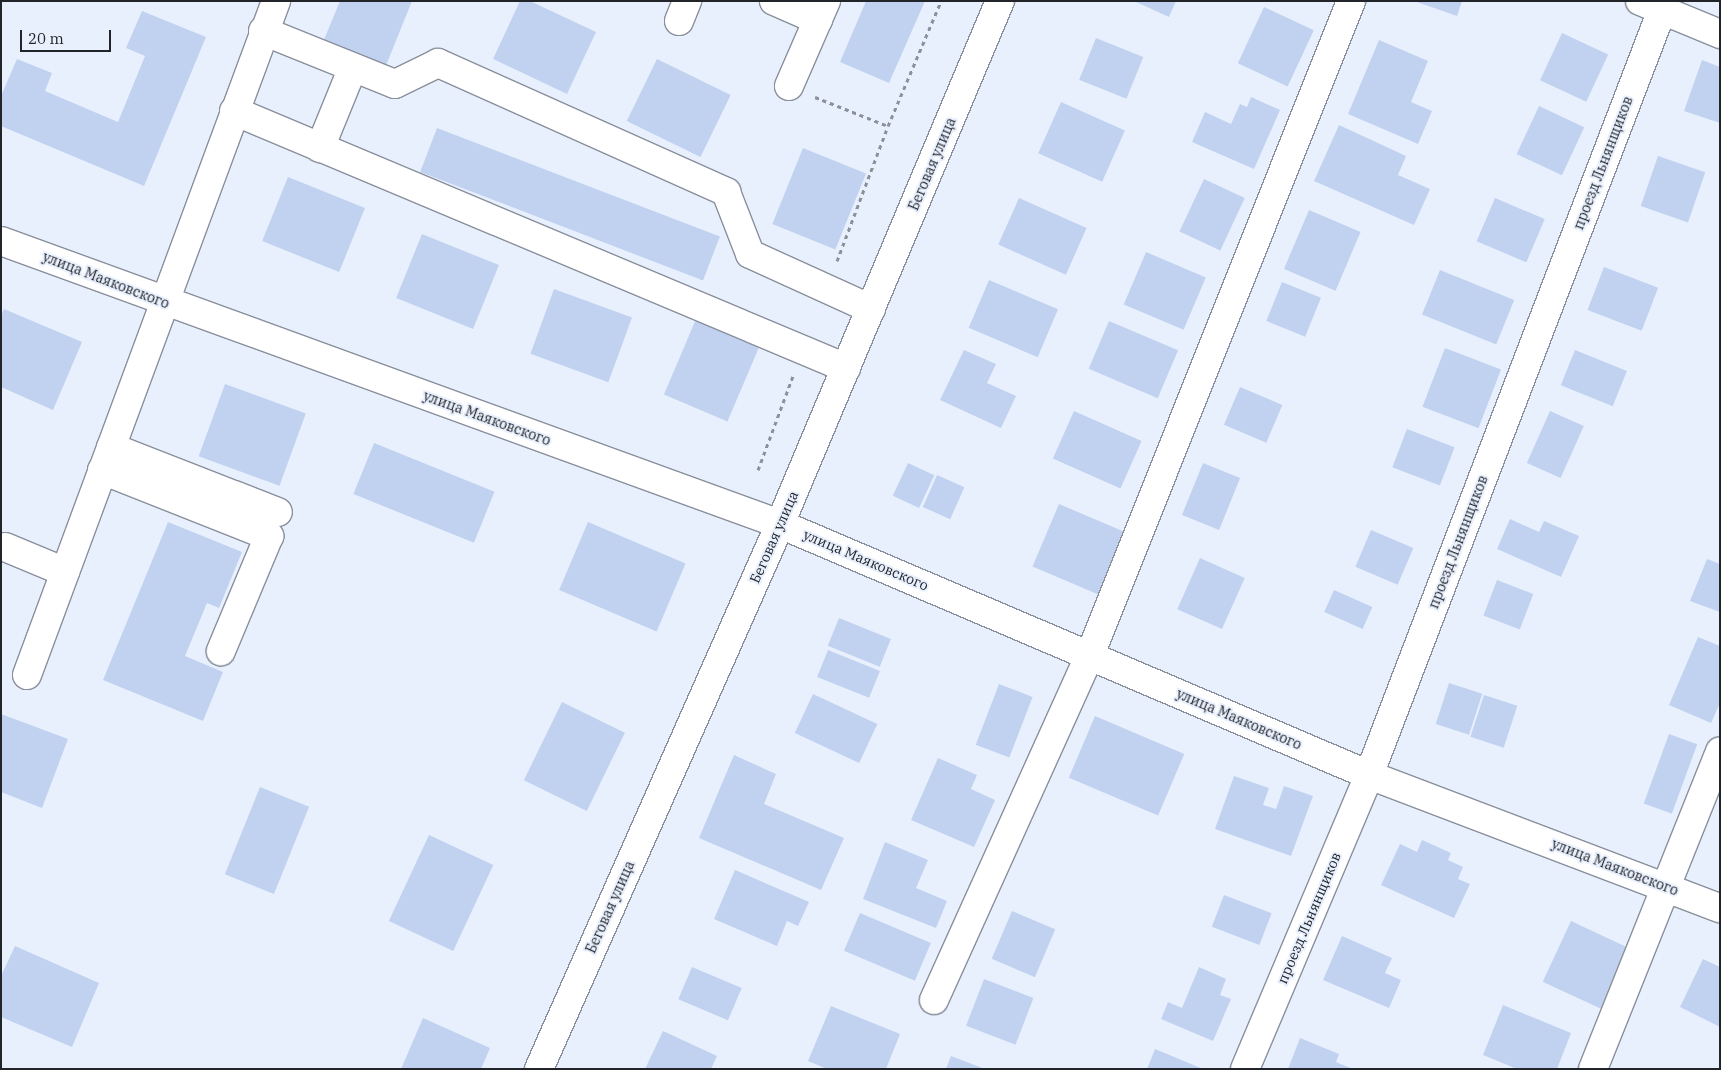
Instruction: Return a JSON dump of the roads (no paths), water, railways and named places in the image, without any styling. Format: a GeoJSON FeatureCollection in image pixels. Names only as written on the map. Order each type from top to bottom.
{"type":"FeatureCollection","features":[{"type":"Feature","properties":{"kind":"street"},"geometry":{"type":"LineString","coordinates":[[27,676],[263,31],[276,1]]}},
{"type":"Feature","properties":{"kind":"street"},"geometry":{"type":"LineString","coordinates":[[774,1],[822,10],[789,86]]}},
{"type":"Feature","properties":{"kind":"street","name":"Беговая улица"},"geometry":{"type":"LineString","coordinates":[[539,1069],[780,524],[1000,1]]}},
{"type":"Feature","properties":{"kind":"street"},"geometry":{"type":"LineString","coordinates":[[934,1000],[1090,655],[1351,1]]}},
{"type":"Feature","properties":{"kind":"street"},"geometry":{"type":"LineString","coordinates":[[1651,6],[1720,34]]}},
{"type":"Feature","properties":{"kind":"street","name":"проезд Льнянщиков"},"geometry":{"type":"LineString","coordinates":[[1245,1069],[1369,775],[1651,6]]}},
{"type":"Feature","properties":{"kind":"street"},"geometry":{"type":"LineString","coordinates":[[263,31],[395,84],[438,63],[726,192],[750,254],[871,309]]}},
{"type":"Feature","properties":{"kind":"street"},"geometry":{"type":"LineString","coordinates":[[320,148],[353,68]]}},
{"type":"Feature","properties":{"kind":"street"},"geometry":{"type":"LineString","coordinates":[[234,111],[846,368]]}},
{"type":"Feature","properties":{"kind":"street","name":"улица Маяковского"},"geometry":{"type":"LineString","coordinates":[[1,241],[164,302],[780,524],[1369,775],[1720,908]]}},
{"type":"Feature","properties":{"kind":"street"},"geometry":{"type":"LineString","coordinates":[[107,458],[278,512]]}},
{"type":"Feature","properties":{"kind":"street"},"geometry":{"type":"LineString","coordinates":[[107,458],[269,536],[221,651]]}},
{"type":"Feature","properties":{"kind":"street"},"geometry":{"type":"LineString","coordinates":[[5,547],[65,572]]}},
{"type":"Feature","properties":{"kind":"street"},"geometry":{"type":"LineString","coordinates":[[1592,1069],[1720,751]]}}]}
